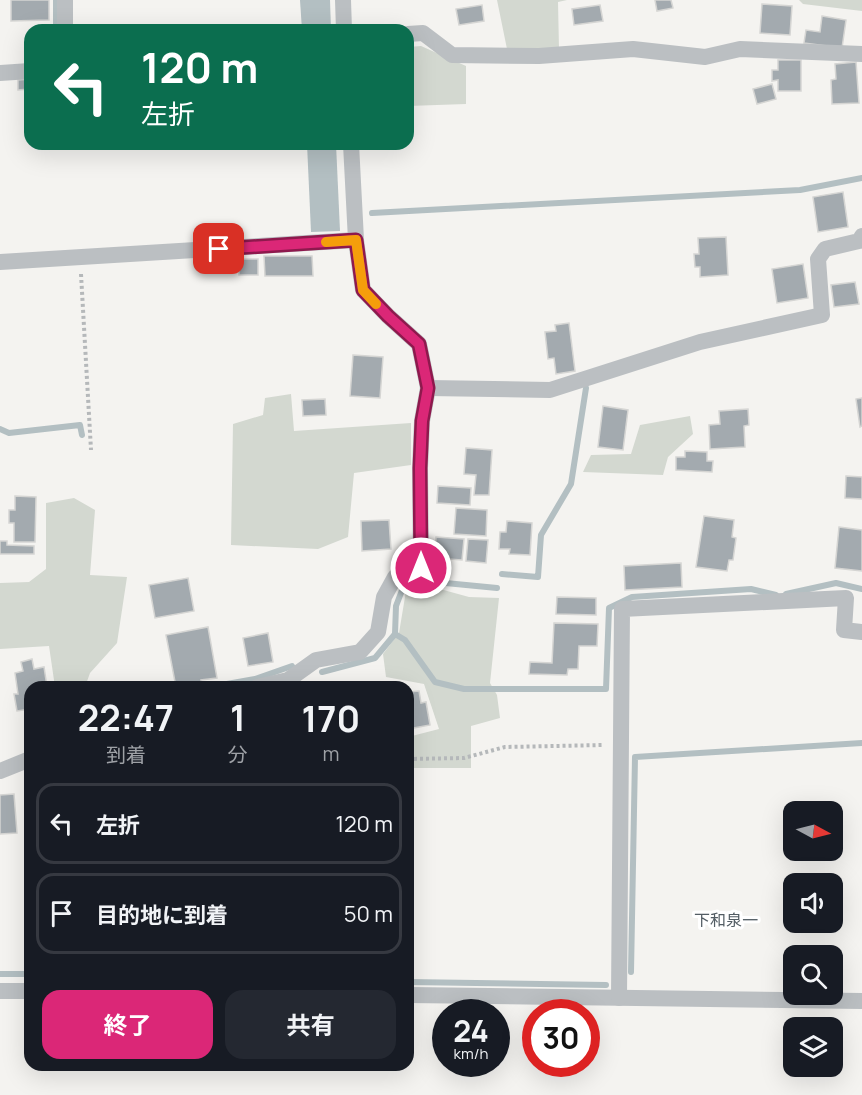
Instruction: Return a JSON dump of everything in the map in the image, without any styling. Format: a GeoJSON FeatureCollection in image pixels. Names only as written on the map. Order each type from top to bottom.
{"type":"FeatureCollection","features":[{"type":"Feature","properties":{"kind":"street"},"geometry":{"type":"LineString","coordinates":[[65,0],[65,24]]}},
{"type":"Feature","properties":{"kind":"street"},"geometry":{"type":"LineString","coordinates":[[343,0],[345,24]]}},
{"type":"Feature","properties":{"kind":"street"},"geometry":{"type":"LineString","coordinates":[[414,34],[423,33],[452,55],[539,56],[633,49],[705,57],[740,49],[862,54]]}},
{"type":"Feature","properties":{"kind":"street"},"geometry":{"type":"LineString","coordinates":[[0,73],[24,71]]}},
{"type":"Feature","properties":{"kind":"street"},"geometry":{"type":"LineString","coordinates":[[284,681],[316,660],[360,652],[378,632],[384,597],[395,578],[421,568],[420,468],[422,421],[428,388],[419,344],[363,290],[356,240],[351,150]]}},
{"type":"Feature","properties":{"kind":"street"},"geometry":{"type":"LineString","coordinates":[[428,388],[550,390],[700,342],[822,315],[818,259],[825,249],[859,241],[862,236]]}},
{"type":"Feature","properties":{"kind":"street"},"geometry":{"type":"LineString","coordinates":[[0,262],[356,240]]}},
{"type":"Feature","properties":{"kind":"street"},"geometry":{"type":"LineString","coordinates":[[619,998],[622,609],[846,598],[844,630],[862,632]]}},
{"type":"Feature","properties":{"kind":"street"},"geometry":{"type":"LineString","coordinates":[[0,771],[24,761]]}},
{"type":"Feature","properties":{"kind":"street"},"geometry":{"type":"LineString","coordinates":[[0,991],[24,991]]}},
{"type":"Feature","properties":{"kind":"street"},"geometry":{"type":"LineString","coordinates":[[414,995],[862,1001]]}},
{"type":"Feature","properties":{"kind":"path"},"geometry":{"type":"LineString","coordinates":[[81,258],[91,450]]}},
{"type":"Feature","properties":{"kind":"path"},"geometry":{"type":"LineString","coordinates":[[414,759],[464,758],[505,747],[621,744]]}},
{"type":"Feature","properties":{"kind":"shaded area"},"geometry":{"type":"Polygon","coordinates":[[[300,0],[330,0],[331,24],[302,24],[300,0]]]}},
{"type":"Feature","properties":{"kind":"shaded area"},"geometry":{"type":"Polygon","coordinates":[[[497,0],[567,0],[558,2],[559,49],[507,49],[497,0]]]}},
{"type":"Feature","properties":{"kind":"shaded area"},"geometry":{"type":"Polygon","coordinates":[[[799,0],[862,0],[862,11],[803,4],[799,0]]]}},
{"type":"Feature","properties":{"kind":"shaded area"},"geometry":{"type":"Polygon","coordinates":[[[421,46],[466,66],[466,104],[414,106],[414,47],[421,46]]]}},
{"type":"Feature","properties":{"kind":"shaded area"},"geometry":{"type":"Polygon","coordinates":[[[307,150],[336,150],[340,231],[311,232],[307,150]]]}},
{"type":"Feature","properties":{"kind":"shaded area"},"geometry":{"type":"Polygon","coordinates":[[[291,394],[294,431],[411,423],[411,465],[354,473],[348,537],[318,549],[231,545],[233,424],[263,415],[265,398],[291,394]]]}},
{"type":"Feature","properties":{"kind":"shaded area"},"geometry":{"type":"Polygon","coordinates":[[[690,416],[693,434],[668,457],[663,475],[583,472],[591,455],[631,454],[640,425],[690,416]]]}},
{"type":"Feature","properties":{"kind":"shaded area"},"geometry":{"type":"Polygon","coordinates":[[[74,498],[95,510],[90,575],[127,577],[117,643],[90,673],[87,681],[54,681],[49,646],[0,649],[0,583],[29,582],[46,569],[46,503],[74,498]]]}},
{"type":"Feature","properties":{"kind":"shaded area"},"geometry":{"type":"Polygon","coordinates":[[[429,586],[469,597],[499,598],[490,683],[497,695],[500,718],[471,726],[471,768],[414,768],[414,735],[439,729],[424,684],[386,677],[383,654],[399,633],[406,591],[429,586]]]}},
{"type":"Feature","properties":{"kind":"building"},"geometry":{"type":"Polygon","coordinates":[[[11,0],[49,0],[49,20],[11,21],[11,0]]]}},
{"type":"Feature","properties":{"kind":"building"},"geometry":{"type":"Polygon","coordinates":[[[655,0],[671,0],[673,8],[657,11],[655,0]]]}},
{"type":"Feature","properties":{"kind":"building"},"geometry":{"type":"Polygon","coordinates":[[[762,4],[792,6],[790,35],[760,33],[762,4]]]}},
{"type":"Feature","properties":{"kind":"building"},"geometry":{"type":"Polygon","coordinates":[[[482,5],[484,21],[459,25],[456,9],[482,5]]]}},
{"type":"Feature","properties":{"kind":"building"},"geometry":{"type":"Polygon","coordinates":[[[600,5],[603,21],[574,25],[572,9],[600,5]]]}},
{"type":"Feature","properties":{"kind":"building"},"geometry":{"type":"Polygon","coordinates":[[[822,16],[846,20],[842,48],[804,43],[806,30],[820,32],[822,16]]]}},
{"type":"Feature","properties":{"kind":"building"},"geometry":{"type":"Polygon","coordinates":[[[778,60],[801,60],[801,91],[778,91],[778,80],[772,81],[772,70],[778,70],[778,60]]]}},
{"type":"Feature","properties":{"kind":"building"},"geometry":{"type":"Polygon","coordinates":[[[856,62],[859,103],[832,104],[831,80],[836,79],[835,64],[856,62]]]}},
{"type":"Feature","properties":{"kind":"building"},"geometry":{"type":"Polygon","coordinates":[[[18,80],[24,80],[24,90],[18,90],[18,80]]]}},
{"type":"Feature","properties":{"kind":"building"},"geometry":{"type":"Polygon","coordinates":[[[772,84],[776,99],[757,104],[753,89],[772,84]]]}},
{"type":"Feature","properties":{"kind":"building"},"geometry":{"type":"Polygon","coordinates":[[[843,192],[848,227],[818,232],[813,197],[843,192]]]}},
{"type":"Feature","properties":{"kind":"building"},"geometry":{"type":"Polygon","coordinates":[[[726,237],[728,275],[700,277],[700,267],[695,267],[694,254],[699,254],[698,238],[726,237]]]}},
{"type":"Feature","properties":{"kind":"building"},"geometry":{"type":"Polygon","coordinates":[[[264,256],[312,256],[313,276],[265,276],[264,256]]]}},
{"type":"Feature","properties":{"kind":"building"},"geometry":{"type":"Polygon","coordinates":[[[238,259],[258,259],[258,275],[239,275],[238,259]]]}},
{"type":"Feature","properties":{"kind":"building"},"geometry":{"type":"Polygon","coordinates":[[[803,264],[808,298],[777,303],[772,269],[803,264]]]}},
{"type":"Feature","properties":{"kind":"building"},"geometry":{"type":"Polygon","coordinates":[[[855,282],[859,304],[834,307],[831,285],[855,282]]]}},
{"type":"Feature","properties":{"kind":"building"},"geometry":{"type":"Polygon","coordinates":[[[569,323],[575,371],[556,374],[554,358],[548,359],[545,332],[556,331],[555,325],[569,323]]]}},
{"type":"Feature","properties":{"kind":"building"},"geometry":{"type":"Polygon","coordinates":[[[353,355],[383,357],[380,398],[350,396],[353,355]]]}},
{"type":"Feature","properties":{"kind":"building"},"geometry":{"type":"Polygon","coordinates":[[[862,398],[862,426],[860,427],[856,399],[862,398]]]}},
{"type":"Feature","properties":{"kind":"building"},"geometry":{"type":"Polygon","coordinates":[[[325,399],[326,415],[303,416],[302,400],[325,399]]]}},
{"type":"Feature","properties":{"kind":"building"},"geometry":{"type":"Polygon","coordinates":[[[603,406],[628,410],[623,450],[598,447],[603,406]]]}},
{"type":"Feature","properties":{"kind":"building"},"geometry":{"type":"Polygon","coordinates":[[[748,409],[749,425],[744,426],[745,447],[710,449],[709,425],[720,424],[719,411],[748,409]]]}},
{"type":"Feature","properties":{"kind":"building"},"geometry":{"type":"Polygon","coordinates":[[[466,448],[492,450],[489,495],[474,495],[476,475],[464,474],[466,448]]]}},
{"type":"Feature","properties":{"kind":"building"},"geometry":{"type":"Polygon","coordinates":[[[685,451],[707,452],[707,461],[713,461],[712,472],[676,470],[676,457],[685,457],[685,451]]]}},
{"type":"Feature","properties":{"kind":"building"},"geometry":{"type":"Polygon","coordinates":[[[846,476],[862,477],[862,499],[845,498],[846,476]]]}},
{"type":"Feature","properties":{"kind":"building"},"geometry":{"type":"Polygon","coordinates":[[[438,486],[471,488],[470,505],[437,503],[438,486]]]}},
{"type":"Feature","properties":{"kind":"building"},"geometry":{"type":"Polygon","coordinates":[[[15,496],[36,497],[35,542],[14,542],[14,523],[9,523],[9,510],[15,510],[15,496]]]}},
{"type":"Feature","properties":{"kind":"building"},"geometry":{"type":"Polygon","coordinates":[[[456,508],[487,510],[486,536],[454,534],[456,508]]]}},
{"type":"Feature","properties":{"kind":"building"},"geometry":{"type":"Polygon","coordinates":[[[704,516],[734,520],[732,537],[736,538],[733,560],[729,560],[727,571],[696,567],[704,516]]]}},
{"type":"Feature","properties":{"kind":"building"},"geometry":{"type":"Polygon","coordinates":[[[389,520],[391,549],[362,551],[361,521],[389,520]]]}},
{"type":"Feature","properties":{"kind":"building"},"geometry":{"type":"Polygon","coordinates":[[[507,521],[532,523],[530,555],[509,554],[510,549],[499,549],[500,532],[506,532],[507,521]]]}},
{"type":"Feature","properties":{"kind":"building"},"geometry":{"type":"Polygon","coordinates":[[[839,527],[862,530],[862,571],[835,568],[839,527]]]}},
{"type":"Feature","properties":{"kind":"building"},"geometry":{"type":"Polygon","coordinates":[[[436,537],[464,539],[462,560],[435,558],[436,537]]]}},
{"type":"Feature","properties":{"kind":"building"},"geometry":{"type":"Polygon","coordinates":[[[468,539],[488,540],[486,563],[466,561],[468,539]]]}},
{"type":"Feature","properties":{"kind":"building"},"geometry":{"type":"Polygon","coordinates":[[[0,541],[7,541],[7,545],[34,546],[34,554],[0,554],[0,541]]]}},
{"type":"Feature","properties":{"kind":"building"},"geometry":{"type":"Polygon","coordinates":[[[681,563],[682,587],[625,590],[624,566],[681,563]]]}},
{"type":"Feature","properties":{"kind":"building"},"geometry":{"type":"Polygon","coordinates":[[[188,578],[194,611],[155,618],[149,585],[188,578]]]}},
{"type":"Feature","properties":{"kind":"building"},"geometry":{"type":"Polygon","coordinates":[[[557,597],[596,598],[596,615],[556,614],[557,597]]]}},
{"type":"Feature","properties":{"kind":"building"},"geometry":{"type":"Polygon","coordinates":[[[554,623],[598,624],[597,646],[579,646],[578,669],[568,669],[567,675],[529,674],[530,662],[552,663],[554,623]]]}},
{"type":"Feature","properties":{"kind":"building"},"geometry":{"type":"Polygon","coordinates":[[[208,627],[217,678],[201,681],[175,681],[166,635],[208,627]]]}},
{"type":"Feature","properties":{"kind":"building"},"geometry":{"type":"Polygon","coordinates":[[[268,633],[273,662],[248,666],[243,638],[268,633]]]}},
{"type":"Feature","properties":{"kind":"building"},"geometry":{"type":"Polygon","coordinates":[[[32,659],[34,669],[44,667],[46,681],[24,681],[24,710],[17,711],[14,694],[18,694],[15,673],[23,671],[21,662],[32,659]]]}},
{"type":"Feature","properties":{"kind":"building"},"geometry":{"type":"Polygon","coordinates":[[[414,691],[419,691],[421,703],[426,702],[430,725],[414,728],[414,691]]]}},
{"type":"Feature","properties":{"kind":"building"},"geometry":{"type":"Polygon","coordinates":[[[14,794],[17,833],[0,834],[0,795],[14,794]]]}},
{"type":"Feature","properties":{"kind":"waterway"},"geometry":{"type":"LineString","coordinates":[[56,0],[56,24]]}},
{"type":"Feature","properties":{"kind":"waterway"},"geometry":{"type":"LineString","coordinates":[[372,213],[800,190],[862,178]]}},
{"type":"Feature","properties":{"kind":"waterway"},"geometry":{"type":"LineString","coordinates":[[502,574],[538,577],[541,535],[571,484],[586,388]]}},
{"type":"Feature","properties":{"kind":"waterway"},"geometry":{"type":"LineString","coordinates":[[0,429],[9,433],[80,425],[82,435]]}},
{"type":"Feature","properties":{"kind":"waterway"},"geometry":{"type":"LineString","coordinates":[[395,634],[396,606],[404,585],[425,581],[497,588]]}},
{"type":"Feature","properties":{"kind":"waterway"},"geometry":{"type":"LineString","coordinates":[[786,594],[836,583],[862,589]]}},
{"type":"Feature","properties":{"kind":"waterway"},"geometry":{"type":"LineString","coordinates":[[322,672],[375,658],[395,634],[405,640],[435,682],[464,689],[606,689],[609,608],[632,597],[751,589],[776,595]]}},
{"type":"Feature","properties":{"kind":"waterway"},"geometry":{"type":"LineString","coordinates":[[244,681],[292,666]]}},
{"type":"Feature","properties":{"kind":"waterway"},"geometry":{"type":"LineString","coordinates":[[631,972],[635,757],[862,743]]}},
{"type":"Feature","properties":{"kind":"waterway"},"geometry":{"type":"LineString","coordinates":[[0,974],[24,974]]}},
{"type":"Feature","properties":{"kind":"waterway"},"geometry":{"type":"LineString","coordinates":[[414,982],[606,985]]}},
{"type":"Feature","properties":{"kind":"slow traffic"},"geometry":{"type":"LineString","coordinates":[[326,242],[356,240],[363,290],[376,304]]}},
{"type":"Feature","properties":{"kind":"district","name":"下和泉一"},"geometry":{"type":"Point","coordinates":[726,920]}},
{"type":"Feature","properties":{"kind":"route"},"geometry":{"type":"LineString","coordinates":[[219,249],[356,240],[363,290],[419,344],[428,388],[422,421],[420,468],[421,568]]}}]}
